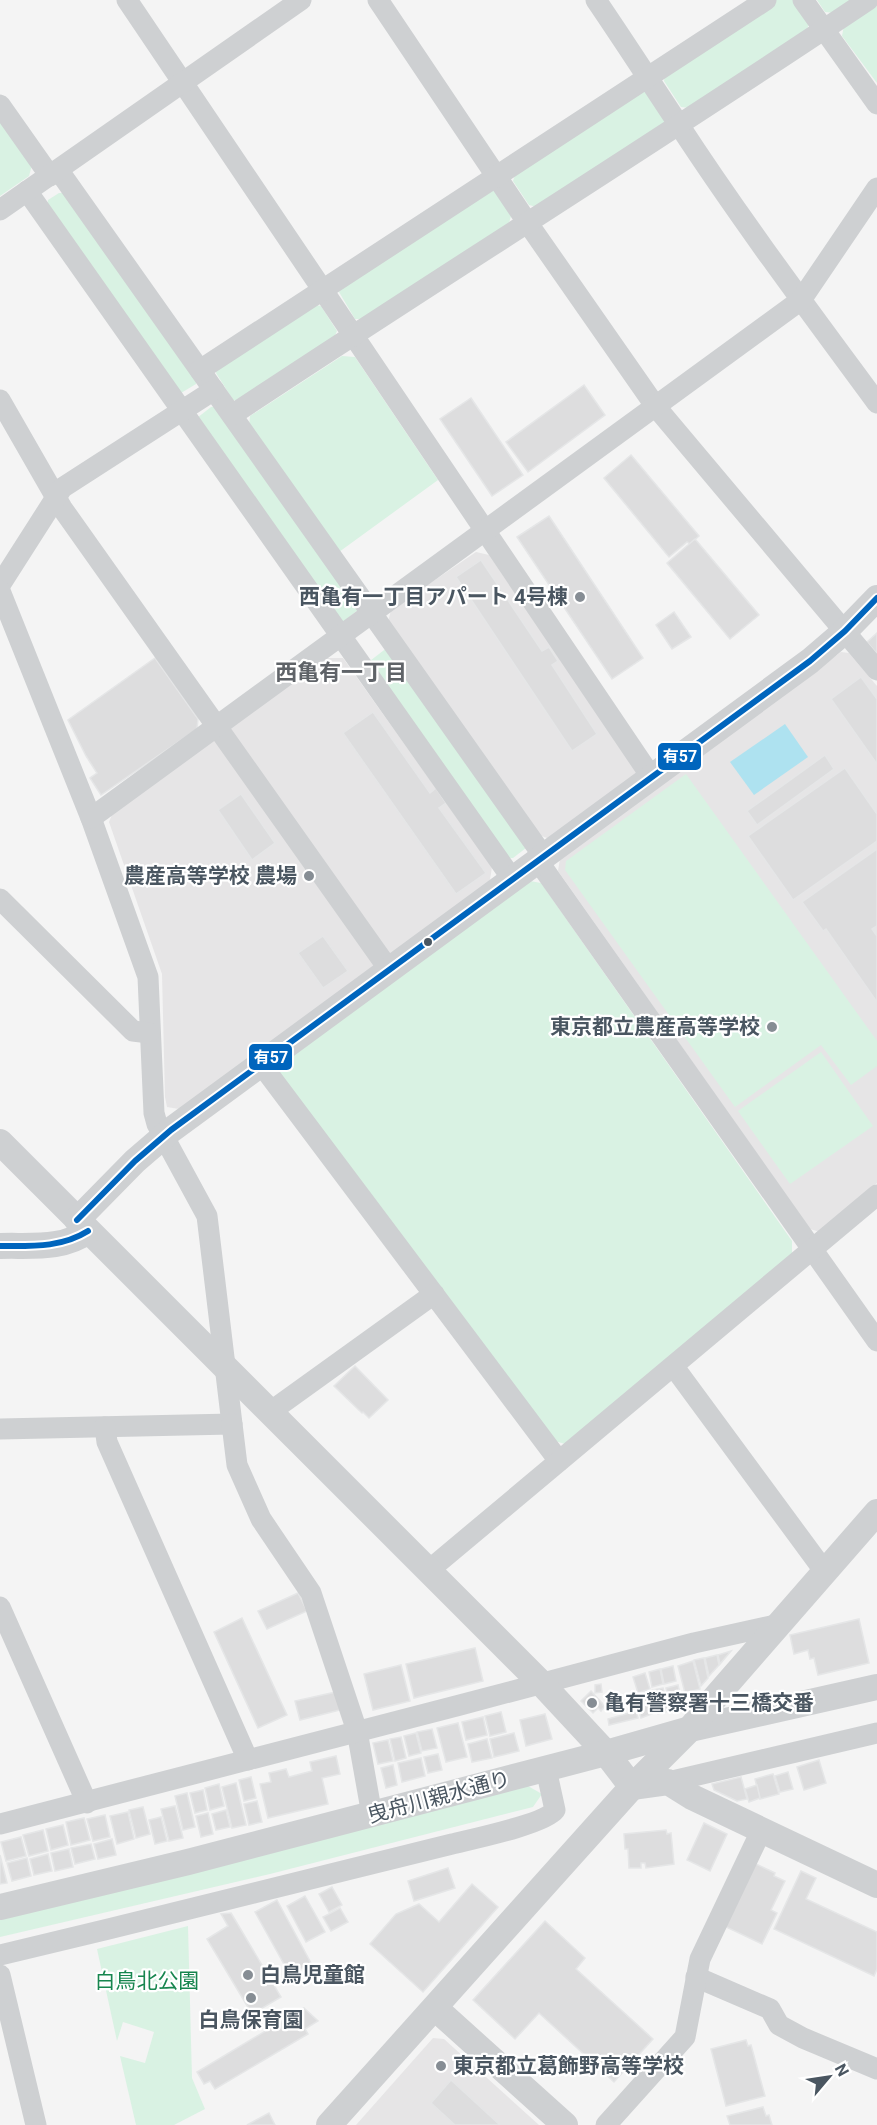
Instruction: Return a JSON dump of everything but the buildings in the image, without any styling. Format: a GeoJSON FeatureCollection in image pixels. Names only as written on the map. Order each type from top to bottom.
{"type":"FeatureCollection","features":[{"type":"Feature","properties":{"kind":"street"},"geometry":{"type":"LineString","coordinates":[[128,0],[652,778]]}},
{"type":"Feature","properties":{"kind":"street"},"geometry":{"type":"LineString","coordinates":[[0,210],[300,0]]}},
{"type":"Feature","properties":{"kind":"street"},"geometry":{"type":"LineString","coordinates":[[378,0],[527,222],[656,407],[877,670]]}},
{"type":"Feature","properties":{"kind":"street"},"geometry":{"type":"LineString","coordinates":[[596,0],[649,77],[679,126],[801,300],[877,403]]}},
{"type":"Feature","properties":{"kind":"street"},"geometry":{"type":"LineString","coordinates":[[200,370],[766,0]]}},
{"type":"Feature","properties":{"kind":"street"},"geometry":{"type":"LineString","coordinates":[[803,0],[877,104]]}},
{"type":"Feature","properties":{"kind":"street"},"geometry":{"type":"LineString","coordinates":[[232,415],[527,222],[679,126],[868,0]]}},
{"type":"Feature","properties":{"kind":"street"},"geometry":{"type":"LineString","coordinates":[[0,105],[55,173],[232,415],[877,1341]]}},
{"type":"Feature","properties":{"kind":"street"},"geometry":{"type":"LineString","coordinates":[[91,818],[801,300],[877,188]]}},
{"type":"Feature","properties":{"kind":"street"},"geometry":{"type":"LineString","coordinates":[[27,192],[513,880]]}},
{"type":"Feature","properties":{"kind":"street"},"geometry":{"type":"LineString","coordinates":[[0,585],[62,488],[214,390]]}},
{"type":"Feature","properties":{"kind":"street"},"geometry":{"type":"LineString","coordinates":[[0,400],[62,508],[390,972]]}},
{"type":"Feature","properties":{"kind":"street"},"geometry":{"type":"LineString","coordinates":[[0,591],[91,818],[148,977],[154,1113],[207,1216],[237,1464],[261,1519],[311,1593],[357,1731],[372,1815]]}},
{"type":"Feature","properties":{"kind":"street"},"geometry":{"type":"LineString","coordinates":[[0,1246],[60,1244],[77,1239],[82,1226],[135,1161],[164,1136],[810,661],[845,631],[877,598]]}},
{"type":"Feature","properties":{"kind":"street"},"geometry":{"type":"LineString","coordinates":[[0,899],[133,1031],[149,1033]]}},
{"type":"Feature","properties":{"kind":"street"},"geometry":{"type":"LineString","coordinates":[[261,1064],[559,1461]]}},
{"type":"Feature","properties":{"kind":"street"},"geometry":{"type":"LineString","coordinates":[[0,1142],[541,1683],[606,1753],[632,1787]]}},
{"type":"Feature","properties":{"kind":"street"},"geometry":{"type":"LineString","coordinates":[[428,1571],[877,1195]]}},
{"type":"Feature","properties":{"kind":"street"},"geometry":{"type":"LineString","coordinates":[[270,1412],[434,1294]]}},
{"type":"Feature","properties":{"kind":"street"},"geometry":{"type":"LineString","coordinates":[[674,1367],[825,1572]]}},
{"type":"Feature","properties":{"kind":"street"},"geometry":{"type":"LineString","coordinates":[[0,1429],[232,1424]]}},
{"type":"Feature","properties":{"kind":"street"},"geometry":{"type":"LineString","coordinates":[[105,1427],[107,1442],[248,1760]]}},
{"type":"Feature","properties":{"kind":"street"},"geometry":{"type":"LineString","coordinates":[[329,2125],[632,1787],[690,1729],[877,1512]]}},
{"type":"Feature","properties":{"kind":"street"},"geometry":{"type":"LineString","coordinates":[[0,1607],[87,1803]]}},
{"type":"Feature","properties":{"kind":"street"},"geometry":{"type":"LineString","coordinates":[[0,1824],[694,1642],[780,1623]]}},
{"type":"Feature","properties":{"kind":"street","name":"曳舟川親水通り"},"geometry":{"type":"LineString","coordinates":[[0,1907],[372,1815],[690,1729],[877,1687]]}},
{"type":"Feature","properties":{"kind":"street"},"geometry":{"type":"LineString","coordinates":[[632,1787],[668,1782],[877,1733]]}},
{"type":"Feature","properties":{"kind":"street"},"geometry":{"type":"LineString","coordinates":[[0,1955],[434,1848],[548,1817],[555,1810],[546,1769]]}},
{"type":"Feature","properties":{"kind":"street"},"geometry":{"type":"LineString","coordinates":[[668,1782],[692,1797],[877,1885]]}},
{"type":"Feature","properties":{"kind":"street"},"geometry":{"type":"LineString","coordinates":[[606,2125],[685,2037],[696,1977],[706,1945],[761,1831]]}},
{"type":"Feature","properties":{"kind":"street"},"geometry":{"type":"LineString","coordinates":[[0,1975],[36,2125]]}},
{"type":"Feature","properties":{"kind":"street"},"geometry":{"type":"LineString","coordinates":[[696,1977],[770,2009],[779,2025],[802,2038],[877,2069]]}},
{"type":"Feature","properties":{"kind":"street"},"geometry":{"type":"LineString","coordinates":[[435,2008],[565,2125]]}},
{"type":"Feature","properties":{"kind":"shaded area","name":"東京都立農産高等学校"},"geometry":{"type":"Polygon","coordinates":[[[476,552],[489,555],[651,792],[841,652],[849,653],[877,686],[877,1183],[820,1232],[810,1229],[558,871],[560,859],[547,838],[539,835],[388,622],[391,610],[476,552]]]}},
{"type":"Feature","properties":{"kind":"shaded area","name":"農産高等学校 農場"},"geometry":{"type":"Polygon","coordinates":[[[327,658],[343,658],[492,867],[489,886],[179,1109],[167,1107],[162,974],[109,822],[113,812],[327,658]]]}},
{"type":"Feature","properties":{"kind":"shaded area","name":"東京都立葛飾野高等学校"},"geometry":{"type":"Polygon","coordinates":[[[433,2038],[444,2039],[539,2125],[356,2125],[433,2038]]]}},
{"type":"Feature","properties":{"kind":"green space"},"geometry":{"type":"Polygon","coordinates":[[[775,0],[795,0],[809,22],[807,31],[690,108],[681,107],[664,81],[666,70],[775,0]]]}},
{"type":"Feature","properties":{"kind":"green space"},"geometry":{"type":"Polygon","coordinates":[[[817,0],[855,0],[835,13],[825,12],[817,0]]]}},
{"type":"Feature","properties":{"kind":"green space"},"geometry":{"type":"Polygon","coordinates":[[[877,4],[877,83],[842,36],[844,25],[877,4]]]}},
{"type":"Feature","properties":{"kind":"green space"},"geometry":{"type":"Polygon","coordinates":[[[639,89],[648,91],[665,118],[663,127],[537,207],[529,205],[513,181],[517,169],[639,89]]]}},
{"type":"Feature","properties":{"kind":"green space"},"geometry":{"type":"Polygon","coordinates":[[[0,119],[32,165],[29,176],[0,196],[0,119]]]}},
{"type":"Feature","properties":{"kind":"green space"},"geometry":{"type":"Polygon","coordinates":[[[488,190],[495,191],[511,216],[509,223],[364,319],[355,319],[339,292],[344,283],[488,190]]]}},
{"type":"Feature","properties":{"kind":"green space"},"geometry":{"type":"Polygon","coordinates":[[[59,193],[67,193],[196,378],[196,384],[181,393],[47,208],[48,200],[59,193]]]}},
{"type":"Feature","properties":{"kind":"green space"},"geometry":{"type":"Polygon","coordinates":[[[311,304],[321,306],[337,331],[333,340],[240,401],[233,400],[216,373],[218,364],[311,304]]]}},
{"type":"Feature","properties":{"kind":"green space"},"geometry":{"type":"Polygon","coordinates":[[[342,356],[355,357],[438,480],[339,552],[249,427],[250,416],[342,356]]]}},
{"type":"Feature","properties":{"kind":"green space"},"geometry":{"type":"Polygon","coordinates":[[[219,406],[358,610],[344,621],[336,621],[197,418],[211,407],[219,406]]]}},
{"type":"Feature","properties":{"kind":"green space"},"geometry":{"type":"Polygon","coordinates":[[[388,647],[526,848],[513,858],[506,858],[366,664],[388,647]]]}},
{"type":"Feature","properties":{"kind":"green space"},"geometry":{"type":"Polygon","coordinates":[[[686,774],[877,1041],[877,1066],[851,1085],[821,1045],[735,1107],[565,870],[566,861],[686,774]]]}},
{"type":"Feature","properties":{"kind":"green space"},"geometry":{"type":"Polygon","coordinates":[[[530,881],[541,883],[792,1241],[792,1254],[565,1444],[555,1441],[278,1078],[280,1064],[530,881]]]}},
{"type":"Feature","properties":{"kind":"green space"},"geometry":{"type":"Polygon","coordinates":[[[821,1052],[873,1126],[790,1184],[738,1111],[821,1052]]]}},
{"type":"Feature","properties":{"kind":"green space"},"geometry":{"type":"Polygon","coordinates":[[[528,1786],[542,1794],[533,1807],[270,1874],[0,1937],[0,1918],[528,1786]]]}},
{"type":"Feature","properties":{"kind":"green space","name":"白鳥北公園"},"geometry":{"type":"Polygon","coordinates":[[[188,1926],[192,2078],[205,2109],[174,2125],[136,2125],[120,2056],[145,2063],[154,2032],[123,2022],[117,2041],[97,1949],[188,1926]]]}},
{"type":"Feature","properties":{"kind":"water"},"geometry":{"type":"Polygon","coordinates":[[[785,724],[808,757],[754,795],[730,762],[785,724]]]}},
{"type":"Feature","properties":{"kind":"transit line","name":"有57"},"geometry":{"type":"LineString","coordinates":[[77,1220],[135,1161],[171,1130],[810,661],[845,631],[877,598]]}},
{"type":"Feature","properties":{"kind":"transit line","name":"有57"},"geometry":{"type":"LineString","coordinates":[[0,1246],[34,1246],[56,1243],[78,1237],[88,1231]]}},
{"type":"Feature","properties":{"kind":"place","name":"西亀有一丁目アパート 4号棟"},"geometry":{"type":"Point","coordinates":[580,597]}},
{"type":"Feature","properties":{"kind":"place","name":"農産高等学校 農場"},"geometry":{"type":"Point","coordinates":[309,876]}},
{"type":"Feature","properties":{"kind":"place","name":"東京都立農産高等学校"},"geometry":{"type":"Point","coordinates":[772,1027]}},
{"type":"Feature","properties":{"kind":"place","name":"亀有警察署十三橋交番"},"geometry":{"type":"Point","coordinates":[592,1703]}},
{"type":"Feature","properties":{"kind":"place","name":"白鳥児童館"},"geometry":{"type":"Point","coordinates":[248,1975]}},
{"type":"Feature","properties":{"kind":"place","name":"白鳥保育園"},"geometry":{"type":"Point","coordinates":[251,1998]}},
{"type":"Feature","properties":{"kind":"place","name":"東京都立葛飾野高等学校"},"geometry":{"type":"Point","coordinates":[441,2066]}},
{"type":"Feature","properties":{"kind":"district","name":"西亀有一丁目"},"geometry":{"type":"Point","coordinates":[341,672]}}]}
